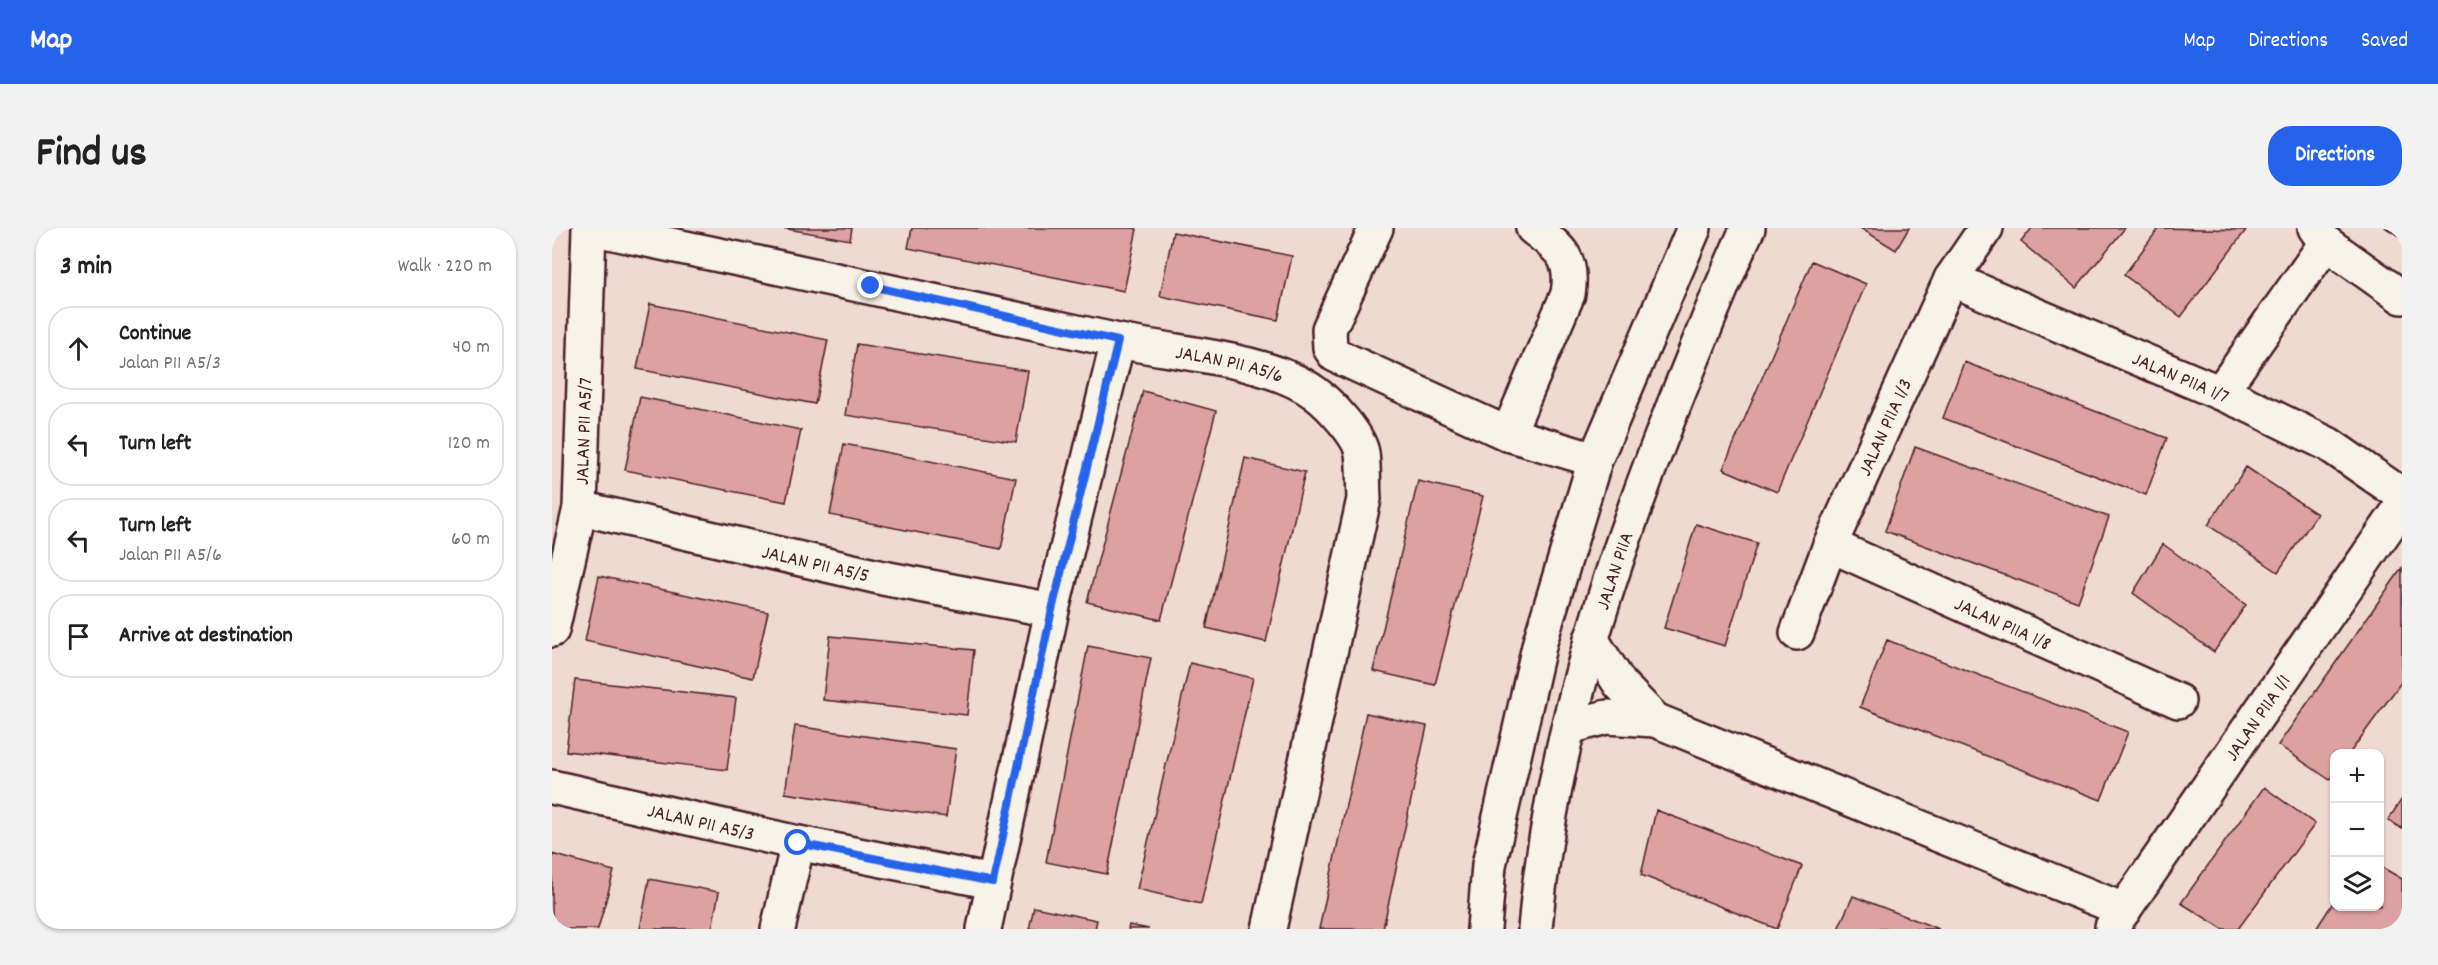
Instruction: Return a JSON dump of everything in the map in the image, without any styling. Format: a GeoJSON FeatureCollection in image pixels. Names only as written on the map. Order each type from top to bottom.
{"type":"FeatureCollection","features":[{"type":"Feature","properties":{"kind":"street","name":"JALAN P11 A5/6"},"geometry":{"type":"LineString","coordinates":[[590,228],[871,286],[1118,341],[1249,366],[1289,380],[1314,393],[1338,413],[1362,451],[1364,499],[1269,929]]}},
{"type":"Feature","properties":{"kind":"street","name":"JALAN P11 A5/7"},"geometry":{"type":"LineString","coordinates":[[552,630],[580,508],[590,228]]}},
{"type":"Feature","properties":{"kind":"street"},"geometry":{"type":"LineString","coordinates":[[1376,228],[1329,329],[1330,348],[1335,355],[1508,435],[1595,460]]}},
{"type":"Feature","properties":{"kind":"street"},"geometry":{"type":"LineString","coordinates":[[1508,435],[1568,294],[1571,275],[1568,260],[1558,248],[1533,228]]}},
{"type":"Feature","properties":{"kind":"street","name":"JALAN P11A"},"geometry":{"type":"LineString","coordinates":[[1535,929],[1540,867],[1579,677],[1635,501],[1748,228]]}},
{"type":"Feature","properties":{"kind":"street","name":"JALAN P11A 1/3"},"geometry":{"type":"LineString","coordinates":[[1797,633],[1830,545],[1952,279],[1986,228]]}},
{"type":"Feature","properties":{"kind":"street"},"geometry":{"type":"LineString","coordinates":[[1484,929],[1489,865],[1540,642],[1595,460],[1687,231],[1733,260]]}},
{"type":"Feature","properties":{"kind":"street"},"geometry":{"type":"LineString","coordinates":[[2220,393],[2320,236],[2402,297]]}},
{"type":"Feature","properties":{"kind":"street","name":"JALAN P11A 1/7"},"geometry":{"type":"LineString","coordinates":[[1952,279],[2220,393],[2328,444],[2402,495]]}},
{"type":"Feature","properties":{"kind":"street"},"geometry":{"type":"LineString","coordinates":[[984,929],[1052,610],[1118,341]]}},
{"type":"Feature","properties":{"kind":"street","name":"JALAN P11A 1/1"},"geometry":{"type":"LineString","coordinates":[[2117,920],[2402,506]]}},
{"type":"Feature","properties":{"kind":"street","name":"JALAN P11 A5/5"},"geometry":{"type":"LineString","coordinates":[[580,508],[883,578],[1052,610]]}},
{"type":"Feature","properties":{"kind":"street","name":"JALAN P11A 1/8"},"geometry":{"type":"LineString","coordinates":[[1830,545],[2178,701]]}},
{"type":"Feature","properties":{"kind":"street"},"geometry":{"type":"LineString","coordinates":[[1591,639],[1620,684],[1655,720]]}},
{"type":"Feature","properties":{"kind":"street"},"geometry":{"type":"LineString","coordinates":[[1569,727],[1607,717],[1655,720],[2117,920]]}},
{"type":"Feature","properties":{"kind":"street","name":"JALAN P11 A5/3"},"geometry":{"type":"LineString","coordinates":[[552,787],[798,843],[993,882]]}},
{"type":"Feature","properties":{"kind":"street"},"geometry":{"type":"LineString","coordinates":[[778,929],[798,843]]}},
{"type":"Feature","properties":{"kind":"building"},"geometry":{"type":"Polygon","coordinates":[[[782,228],[852,228],[850,240],[782,228]]]}},
{"type":"Feature","properties":{"kind":"building"},"geometry":{"type":"Polygon","coordinates":[[[912,228],[1137,229],[1124,291],[908,248],[912,228]]]}},
{"type":"Feature","properties":{"kind":"building"},"geometry":{"type":"Polygon","coordinates":[[[1860,228],[1909,228],[1896,250],[1860,228]]]}},
{"type":"Feature","properties":{"kind":"building"},"geometry":{"type":"Polygon","coordinates":[[[2032,228],[2125,228],[2076,288],[2021,242],[2032,228]]]}},
{"type":"Feature","properties":{"kind":"building"},"geometry":{"type":"Polygon","coordinates":[[[2159,228],[2246,230],[2181,317],[2124,275],[2159,228]]]}},
{"type":"Feature","properties":{"kind":"building"},"geometry":{"type":"Polygon","coordinates":[[[2386,228],[2402,228],[2402,238],[2386,228]]]}},
{"type":"Feature","properties":{"kind":"building"},"geometry":{"type":"Polygon","coordinates":[[[1173,232],[1292,256],[1278,320],[1160,296],[1173,232]]]}},
{"type":"Feature","properties":{"kind":"building"},"geometry":{"type":"Polygon","coordinates":[[[1812,261],[1866,284],[1777,492],[1723,469],[1812,261]]]}},
{"type":"Feature","properties":{"kind":"building"},"geometry":{"type":"Polygon","coordinates":[[[650,304],[828,340],[815,404],[637,369],[650,304]]]}},
{"type":"Feature","properties":{"kind":"building"},"geometry":{"type":"Polygon","coordinates":[[[857,344],[1028,371],[1016,442],[845,415],[857,344]]]}},
{"type":"Feature","properties":{"kind":"building"},"geometry":{"type":"Polygon","coordinates":[[[1964,362],[2167,438],[2146,495],[1943,418],[1964,362]]]}},
{"type":"Feature","properties":{"kind":"building"},"geometry":{"type":"Polygon","coordinates":[[[1143,391],[1216,411],[1161,620],[1087,602],[1143,391]]]}},
{"type":"Feature","properties":{"kind":"building"},"geometry":{"type":"Polygon","coordinates":[[[640,397],[801,430],[786,502],[625,470],[640,397]]]}},
{"type":"Feature","properties":{"kind":"building"},"geometry":{"type":"Polygon","coordinates":[[[844,444],[1016,478],[1001,549],[830,515],[844,444]]]}},
{"type":"Feature","properties":{"kind":"building"},"geometry":{"type":"Polygon","coordinates":[[[1915,447],[2109,517],[2078,602],[1885,531],[1915,447]]]}},
{"type":"Feature","properties":{"kind":"building"},"geometry":{"type":"Polygon","coordinates":[[[1245,458],[1305,472],[1266,642],[1206,628],[1245,458]]]}},
{"type":"Feature","properties":{"kind":"building"},"geometry":{"type":"Polygon","coordinates":[[[2246,467],[2317,514],[2278,572],[2208,525],[2246,467]]]}},
{"type":"Feature","properties":{"kind":"building"},"geometry":{"type":"Polygon","coordinates":[[[1418,481],[1483,496],[1435,685],[1373,671],[1418,481]]]}},
{"type":"Feature","properties":{"kind":"building"},"geometry":{"type":"Polygon","coordinates":[[[1696,524],[1757,543],[1725,646],[1664,628],[1696,524]]]}},
{"type":"Feature","properties":{"kind":"building"},"geometry":{"type":"Polygon","coordinates":[[[2163,544],[2246,605],[2214,652],[2133,593],[2163,544]]]}},
{"type":"Feature","properties":{"kind":"building"},"geometry":{"type":"Polygon","coordinates":[[[2402,568],[2402,681],[2353,749],[2330,749],[2330,780],[2278,745],[2402,568]]]}},
{"type":"Feature","properties":{"kind":"building"},"geometry":{"type":"Polygon","coordinates":[[[599,576],[768,612],[753,678],[585,641],[599,576]]]}},
{"type":"Feature","properties":{"kind":"building"},"geometry":{"type":"Polygon","coordinates":[[[830,636],[974,650],[967,715],[823,700],[830,636]]]}},
{"type":"Feature","properties":{"kind":"building"},"geometry":{"type":"Polygon","coordinates":[[[1887,640],[2128,732],[2101,800],[1860,707],[1887,640]]]}},
{"type":"Feature","properties":{"kind":"building"},"geometry":{"type":"Polygon","coordinates":[[[1088,646],[1151,658],[1107,874],[1046,862],[1088,646]]]}},
{"type":"Feature","properties":{"kind":"building"},"geometry":{"type":"Polygon","coordinates":[[[1190,663],[1253,678],[1201,904],[1137,889],[1190,663]]]}},
{"type":"Feature","properties":{"kind":"building"},"geometry":{"type":"Polygon","coordinates":[[[575,680],[736,698],[727,770],[566,751],[575,680]]]}},
{"type":"Feature","properties":{"kind":"building"},"geometry":{"type":"Polygon","coordinates":[[[1366,713],[1427,726],[1383,929],[1319,929],[1366,713]]]}},
{"type":"Feature","properties":{"kind":"building"},"geometry":{"type":"Polygon","coordinates":[[[795,726],[956,749],[946,817],[785,793],[795,726]]]}},
{"type":"Feature","properties":{"kind":"building"},"geometry":{"type":"Polygon","coordinates":[[[2264,787],[2315,824],[2238,929],[2223,929],[2181,903],[2264,787]]]}},
{"type":"Feature","properties":{"kind":"building"},"geometry":{"type":"Polygon","coordinates":[[[2402,799],[2402,829],[2388,820],[2402,799]]]}},
{"type":"Feature","properties":{"kind":"building"},"geometry":{"type":"Polygon","coordinates":[[[1656,810],[1802,866],[1777,929],[1641,875],[1656,810]]]}},
{"type":"Feature","properties":{"kind":"building"},"geometry":{"type":"Polygon","coordinates":[[[552,854],[614,871],[598,929],[552,929],[552,854]]]}},
{"type":"Feature","properties":{"kind":"building"},"geometry":{"type":"Polygon","coordinates":[[[2384,868],[2402,879],[2402,923],[2398,929],[2316,929],[2330,907],[2330,911],[2384,911],[2384,868]]]}},
{"type":"Feature","properties":{"kind":"building"},"geometry":{"type":"Polygon","coordinates":[[[649,879],[719,892],[712,929],[640,929],[649,879]]]}},
{"type":"Feature","properties":{"kind":"building"},"geometry":{"type":"Polygon","coordinates":[[[1853,896],[1939,929],[1838,929],[1853,896]]]}},
{"type":"Feature","properties":{"kind":"building"},"geometry":{"type":"Polygon","coordinates":[[[1034,907],[1097,920],[1095,929],[1029,929],[1034,907]]]}},
{"type":"Feature","properties":{"kind":"building"},"geometry":{"type":"Polygon","coordinates":[[[1129,925],[1149,929],[1128,929],[1129,925]]]}},
{"type":"Feature","properties":{"kind":"route"},"geometry":{"type":"LineString","coordinates":[[798,843],[993,882],[1052,610],[1118,341],[871,286]]}}]}
